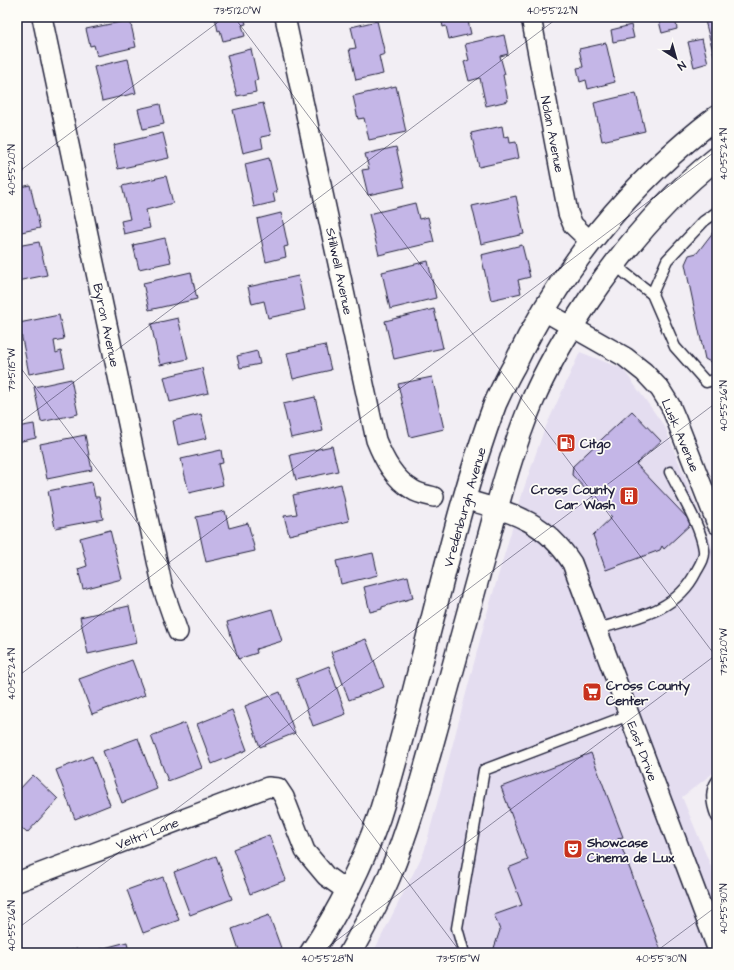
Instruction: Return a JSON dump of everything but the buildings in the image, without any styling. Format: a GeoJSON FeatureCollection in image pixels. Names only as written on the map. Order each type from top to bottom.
{"type":"FeatureCollection","features":[{"type":"Feature","properties":{"kind":"street","name":"Byron Avenue"},"geometry":{"type":"LineString","coordinates":[[42,17],[163,589],[178,632]]}},
{"type":"Feature","properties":{"kind":"street","name":"Stillwell Avenue"},"geometry":{"type":"LineString","coordinates":[[285,17],[376,440],[382,457],[390,469],[402,482],[414,491],[434,497]]}},
{"type":"Feature","properties":{"kind":"street","name":"Nolan Avenue"},"geometry":{"type":"LineString","coordinates":[[531,17],[568,214],[573,225],[591,242]]}},
{"type":"Feature","properties":{"kind":"street","name":"Vredenburgh Avenue"},"geometry":{"type":"LineString","coordinates":[[311,953],[323,936],[347,891],[378,819],[394,767],[464,499],[480,446],[496,402],[520,353],[544,311],[566,276],[591,242],[627,200],[665,161],[717,117]]}},
{"type":"Feature","properties":{"kind":"street"},"geometry":{"type":"LineString","coordinates":[[350,953],[388,880],[408,827],[496,508],[511,457],[533,401],[556,353],[571,327],[615,264],[639,234],[678,191],[717,158]]}},
{"type":"Feature","properties":{"kind":"street","name":"Lusk Avenue"},"geometry":{"type":"LineString","coordinates":[[544,311],[625,356],[644,372],[660,389],[670,405],[676,419],[717,524]]}},
{"type":"Feature","properties":{"kind":"street","name":"East Drive"},"geometry":{"type":"LineString","coordinates":[[464,499],[518,516],[538,526],[552,537],[563,549],[576,571],[717,948]]}},
{"type":"Feature","properties":{"kind":"street","name":"Veltri Lane"},"geometry":{"type":"LineString","coordinates":[[17,882],[268,787],[278,788],[284,797],[305,851],[326,876],[347,891]]}},
{"type":"Feature","properties":{"kind":"lane"},"geometry":{"type":"LineString","coordinates":[[652,294],[667,260],[704,221],[717,212]]}},
{"type":"Feature","properties":{"kind":"lane"},"geometry":{"type":"LineString","coordinates":[[615,264],[652,294],[676,346],[706,382],[717,379]]}},
{"type":"Feature","properties":{"kind":"lane"},"geometry":{"type":"LineString","coordinates":[[597,629],[661,608],[674,600],[690,584],[704,556],[704,549],[696,525],[670,472]]}},
{"type":"Feature","properties":{"kind":"lane"},"geometry":{"type":"LineString","coordinates":[[464,953],[457,928],[484,770],[630,715]]}},
{"type":"Feature","properties":{"kind":"lane"},"geometry":{"type":"LineString","coordinates":[[717,781],[713,786],[712,796],[713,807],[717,817]]}},
{"type":"Feature","properties":{"kind":"shaded area","name":"Cross County Center"},"geometry":{"type":"Polygon","coordinates":[[[580,352],[623,369],[665,427],[717,559],[717,770],[682,797],[717,881],[717,953],[373,953],[424,852],[486,617],[524,488],[543,433],[580,352]]]}},
{"type":"Feature","properties":{"kind":"place","name":"Citgo"},"geometry":{"type":"Point","coordinates":[566,443]}},
{"type":"Feature","properties":{"kind":"place","name":"Cross County Car Wash"},"geometry":{"type":"Point","coordinates":[629,496]}},
{"type":"Feature","properties":{"kind":"place","name":"Cross County Center"},"geometry":{"type":"Point","coordinates":[592,692]}},
{"type":"Feature","properties":{"kind":"place","name":"Showcase Cinema de Lux"},"geometry":{"type":"Point","coordinates":[573,849]}}]}
